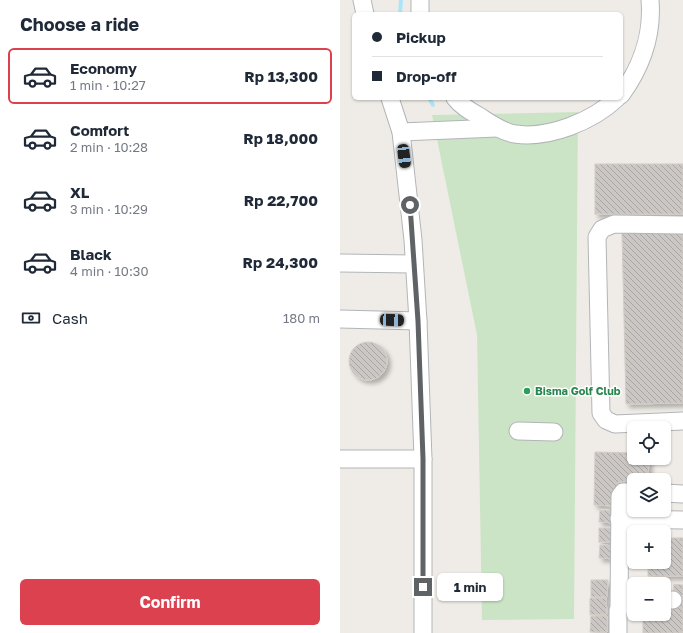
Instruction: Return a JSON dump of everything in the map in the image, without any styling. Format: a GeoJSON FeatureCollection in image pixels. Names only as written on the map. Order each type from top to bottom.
{"type":"FeatureCollection","features":[{"type":"Feature","properties":{"kind":"lane"},"geometry":{"type":"LineString","coordinates":[[362,0],[365,12]]}},
{"type":"Feature","properties":{"kind":"lane"},"geometry":{"type":"LineString","coordinates":[[420,0],[420,12]]}},
{"type":"Feature","properties":{"kind":"lane"},"geometry":{"type":"LineString","coordinates":[[623,92],[641,63],[649,31],[650,0]]}},
{"type":"Feature","properties":{"kind":"lane"},"geometry":{"type":"LineString","coordinates":[[391,100],[401,132],[418,321],[423,459],[423,633]]}},
{"type":"Feature","properties":{"kind":"lane"},"geometry":{"type":"LineString","coordinates":[[456,100],[460,105],[497,128],[515,134],[537,134],[559,130],[596,114],[614,100]]}},
{"type":"Feature","properties":{"kind":"lane"},"geometry":{"type":"LineString","coordinates":[[401,132],[497,128]]}},
{"type":"Feature","properties":{"kind":"lane"},"geometry":{"type":"LineString","coordinates":[[683,225],[614,224],[602,229],[597,237],[601,413],[606,420],[614,424],[683,421]]}},
{"type":"Feature","properties":{"kind":"lane"},"geometry":{"type":"LineString","coordinates":[[340,263],[414,264]]}},
{"type":"Feature","properties":{"kind":"lane"},"geometry":{"type":"LineString","coordinates":[[340,319],[418,321]]}},
{"type":"Feature","properties":{"kind":"lane"},"geometry":{"type":"LineString","coordinates":[[518,431],[554,432]]}},
{"type":"Feature","properties":{"kind":"lane"},"geometry":{"type":"LineString","coordinates":[[340,459],[423,459]]}},
{"type":"Feature","properties":{"kind":"lane"},"geometry":{"type":"LineString","coordinates":[[618,633],[626,605],[619,519],[621,494],[627,492]]}},
{"type":"Feature","properties":{"kind":"lane"},"geometry":{"type":"LineString","coordinates":[[671,493],[683,494]]}},
{"type":"Feature","properties":{"kind":"lane"},"geometry":{"type":"LineString","coordinates":[[619,519],[683,520]]}},
{"type":"Feature","properties":{"kind":"green space","name":"Bisma Golf Club"},"geometry":{"type":"Polygon","coordinates":[[[578,112],[574,619],[482,620],[477,335],[432,115],[578,112]]]}},
{"type":"Feature","properties":{"kind":"building"},"geometry":{"type":"Polygon","coordinates":[[[595,164],[683,164],[683,214],[595,214],[595,164]]]}},
{"type":"Feature","properties":{"kind":"building"},"geometry":{"type":"Polygon","coordinates":[[[683,232],[683,403],[626,404],[622,233],[683,232]]]}},
{"type":"Feature","properties":{"kind":"building"},"geometry":{"type":"Polygon","coordinates":[[[364,342],[372,342],[382,347],[386,354],[386,368],[382,375],[372,380],[364,380],[354,375],[352,372],[349,365],[349,357],[354,347],[357,345],[364,342]]]}},
{"type":"Feature","properties":{"kind":"building"},"geometry":{"type":"Polygon","coordinates":[[[595,452],[627,453],[627,465],[649,465],[648,473],[627,473],[627,481],[618,482],[616,506],[594,505],[595,452]]]}},
{"type":"Feature","properties":{"kind":"building"},"geometry":{"type":"Polygon","coordinates":[[[600,510],[618,511],[617,523],[599,522],[600,510]]]}},
{"type":"Feature","properties":{"kind":"building"},"geometry":{"type":"Polygon","coordinates":[[[599,528],[614,528],[614,542],[599,542],[599,528]]]}},
{"type":"Feature","properties":{"kind":"building"},"geometry":{"type":"Polygon","coordinates":[[[671,538],[683,538],[683,576],[648,576],[648,569],[671,569],[671,538]]]}},
{"type":"Feature","properties":{"kind":"building"},"geometry":{"type":"Polygon","coordinates":[[[600,545],[617,546],[617,559],[599,558],[600,545]]]}},
{"type":"Feature","properties":{"kind":"building"},"geometry":{"type":"Polygon","coordinates":[[[591,580],[608,580],[607,597],[591,597],[591,580]]]}},
{"type":"Feature","properties":{"kind":"building"},"geometry":{"type":"Polygon","coordinates":[[[674,584],[683,585],[683,633],[643,633],[643,621],[671,621],[674,584]]]}},
{"type":"Feature","properties":{"kind":"building"},"geometry":{"type":"Polygon","coordinates":[[[590,598],[606,598],[607,614],[590,615],[590,598]]]}},
{"type":"Feature","properties":{"kind":"building"},"geometry":{"type":"Polygon","coordinates":[[[591,616],[607,616],[607,632],[590,632],[591,616]]]}},
{"type":"Feature","properties":{"kind":"waterway"},"geometry":{"type":"LineString","coordinates":[[400,12],[401,0]]}},
{"type":"Feature","properties":{"kind":"waterway"},"geometry":{"type":"LineString","coordinates":[[430,100],[433,105]]}},
{"type":"Feature","properties":{"kind":"place","name":"Bisma Golf Club"},"geometry":{"type":"Point","coordinates":[527,391]}},
{"type":"Feature","properties":{"kind":"route"},"geometry":{"type":"LineString","coordinates":[[410,205],[418,321],[423,459],[423,587]]}}]}
